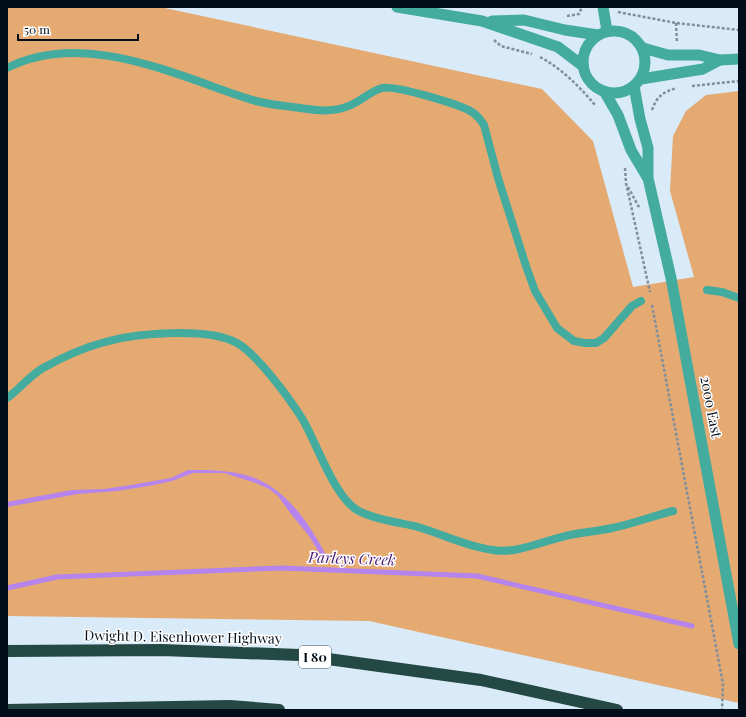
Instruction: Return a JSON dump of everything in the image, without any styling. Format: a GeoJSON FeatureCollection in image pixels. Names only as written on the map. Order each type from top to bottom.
{"type":"FeatureCollection","features":[{"type":"Feature","properties":{"kind":"highway","name":"Dwight D. Eisenhower Highway"},"geometry":{"type":"LineString","coordinates":[[7,651],[162,650],[299,655],[481,680],[617,710]]}},
{"type":"Feature","properties":{"kind":"highway"},"geometry":{"type":"LineString","coordinates":[[7,710],[230,706],[279,710]]}},
{"type":"Feature","properties":{"kind":"street"},"geometry":{"type":"LineString","coordinates":[[397,7],[482,21],[558,47],[583,66]]}},
{"type":"Feature","properties":{"kind":"street"},"geometry":{"type":"LineString","coordinates":[[602,33],[603,7]]}},
{"type":"Feature","properties":{"kind":"street"},"geometry":{"type":"LineString","coordinates":[[482,21],[524,20],[564,30],[602,33],[618,30],[628,33],[637,39],[643,48],[646,58],[645,69],[637,82]]}},
{"type":"Feature","properties":{"kind":"street"},"geometry":{"type":"LineString","coordinates":[[602,33],[590,41],[582,60],[588,79],[595,87],[604,91],[614,93],[624,91],[637,82],[702,69],[720,60]]}},
{"type":"Feature","properties":{"kind":"street"},"geometry":{"type":"LineString","coordinates":[[643,48],[668,55],[699,55],[720,60],[739,59]]}},
{"type":"Feature","properties":{"kind":"street","name":"2000 East"},"geometry":{"type":"LineString","coordinates":[[637,82],[640,119],[648,148],[648,178],[672,278],[739,644]]}},
{"type":"Feature","properties":{"kind":"street","name":"2000 East"},"geometry":{"type":"LineString","coordinates":[[604,91],[618,115],[632,150],[648,178]]}},
{"type":"Feature","properties":{"kind":"lane"},"geometry":{"type":"LineString","coordinates":[[7,68],[23,61],[48,55],[77,52],[110,56],[201,82],[244,98],[293,107],[329,111],[341,109],[382,88],[393,88],[429,96],[471,111],[480,117],[484,124],[498,178],[526,266],[535,291],[556,328],[565,336],[574,341],[596,343],[604,338],[632,306],[641,302]]}},
{"type":"Feature","properties":{"kind":"lane"},"geometry":{"type":"LineString","coordinates":[[707,290],[722,292],[739,298]]}},
{"type":"Feature","properties":{"kind":"lane"},"geometry":{"type":"LineString","coordinates":[[7,398],[26,380],[42,368],[105,342],[145,335],[169,333],[194,333],[215,336],[234,341],[242,346],[260,363],[282,390],[303,420],[342,494],[348,502],[359,511],[494,551],[510,551],[564,536],[612,528],[673,511]]}},
{"type":"Feature","properties":{"kind":"path"},"geometry":{"type":"LineString","coordinates":[[568,16],[579,14],[582,7]]}},
{"type":"Feature","properties":{"kind":"path"},"geometry":{"type":"LineString","coordinates":[[615,8],[618,13],[676,23],[739,30]]}},
{"type":"Feature","properties":{"kind":"path"},"geometry":{"type":"LineString","coordinates":[[676,23],[678,49]]}},
{"type":"Feature","properties":{"kind":"path"},"geometry":{"type":"LineString","coordinates":[[501,46],[538,55],[553,64],[572,80],[598,108]]}},
{"type":"Feature","properties":{"kind":"path"},"geometry":{"type":"LineString","coordinates":[[689,86],[739,81]]}},
{"type":"Feature","properties":{"kind":"path"},"geometry":{"type":"LineString","coordinates":[[652,113],[652,108],[660,95],[668,90],[681,87]]}},
{"type":"Feature","properties":{"kind":"path"},"geometry":{"type":"LineString","coordinates":[[623,163],[650,291],[723,684],[722,710]]}},
{"type":"Feature","properties":{"kind":"shaded area"},"geometry":{"type":"Polygon","coordinates":[[[160,7],[542,89],[593,141],[633,287],[694,277],[670,191],[673,136],[686,111],[706,95],[739,91],[739,703],[369,621],[7,616],[7,8],[160,7]]]}},
{"type":"Feature","properties":{"kind":"shaded area"},"geometry":{"type":"Polygon","coordinates":[[[188,470],[219,471],[241,474],[262,481],[285,498],[295,508],[320,543],[326,555],[322,557],[309,536],[278,496],[269,489],[256,483],[224,473],[193,473],[172,481],[149,486],[117,491],[78,494],[7,507],[7,502],[72,490],[104,489],[171,478],[188,470]]]}},
{"type":"Feature","properties":{"kind":"waterway","name":"Parleys Creek"},"geometry":{"type":"LineString","coordinates":[[7,588],[57,577],[282,568],[477,576],[692,626]]}}]}
